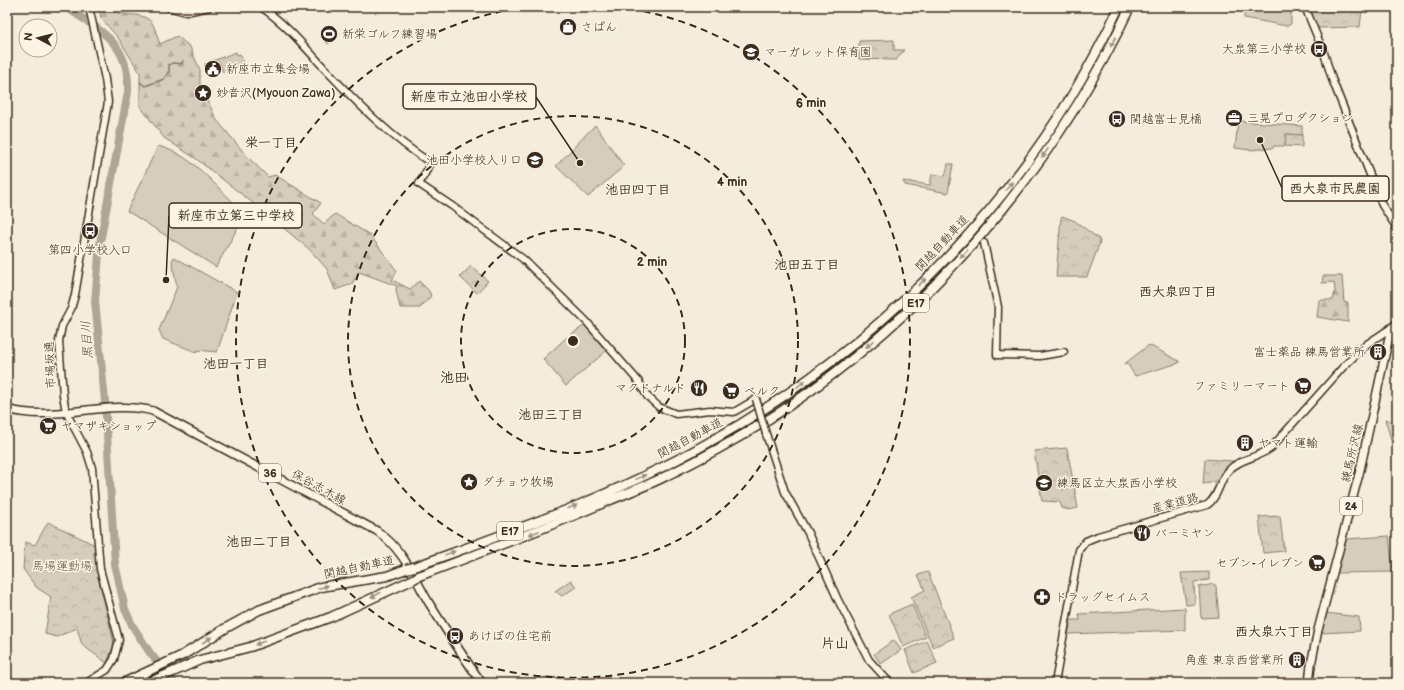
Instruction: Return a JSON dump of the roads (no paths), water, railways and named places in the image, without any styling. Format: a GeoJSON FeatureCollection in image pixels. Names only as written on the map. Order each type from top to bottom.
{"type":"FeatureCollection","features":[{"type":"Feature","properties":{"kind":"highway","name":"関越自動車道"},"geometry":{"type":"LineString","coordinates":[[124,683],[174,660],[259,610],[321,588],[387,576],[571,508],[645,475],[747,421],[826,366],[887,316],[945,260],[1000,197],[1030,159],[1096,54],[1119,7]]}},
{"type":"Feature","properties":{"kind":"highway","name":"関越自動車道"},"geometry":{"type":"LineString","coordinates":[[148,683],[200,660],[250,647],[330,617],[416,578],[543,529],[662,478],[709,454],[782,411],[852,359],[935,285],[1003,209],[1072,113],[1104,58],[1130,7]]}},
{"type":"Feature","properties":{"kind":"main road","name":"練馬所沢線"},"geometry":{"type":"LineString","coordinates":[[1310,683],[1310,665],[1316,636],[1360,470],[1394,326]]}},
{"type":"Feature","properties":{"kind":"main road","name":"保谷志木線"},"geometry":{"type":"LineString","coordinates":[[7,409],[31,414],[140,408],[158,413],[386,537],[400,552],[441,621],[482,683]]}},
{"type":"Feature","properties":{"kind":"street","name":"市場坂通"},"geometry":{"type":"LineString","coordinates":[[86,683],[107,670],[114,659],[119,640],[100,569],[92,468],[87,452],[66,412],[63,396],[59,341],[62,326],[71,309],[75,295],[108,102],[108,90],[89,7]]}},
{"type":"Feature","properties":{"kind":"street"},"geometry":{"type":"LineString","coordinates":[[168,7],[186,12],[209,7]]}},
{"type":"Feature","properties":{"kind":"street"},"geometry":{"type":"LineString","coordinates":[[261,7],[301,43],[371,115],[410,150],[431,163],[419,184],[452,206],[522,259],[582,317],[639,382],[647,396],[659,407],[676,414],[710,410],[734,412],[756,399],[785,492],[808,533],[838,600],[869,660],[890,683]]}},
{"type":"Feature","properties":{"kind":"street"},"geometry":{"type":"LineString","coordinates":[[1305,7],[1382,205],[1397,228]]}},
{"type":"Feature","properties":{"kind":"street"},"geometry":{"type":"LineString","coordinates":[[984,243],[998,307],[997,355],[1040,356],[1064,352]]}},
{"type":"Feature","properties":{"kind":"street","name":"産業道路"},"geometry":{"type":"LineString","coordinates":[[1055,683],[1079,550],[1084,544],[1098,536],[1207,505],[1214,497],[1230,469],[1238,463],[1261,455],[1271,448],[1344,366],[1367,344],[1394,326]]}},
{"type":"Feature","properties":{"kind":"waterway","name":"黒目川"},"geometry":{"type":"LineString","coordinates":[[66,7],[101,31],[110,40],[118,49],[124,61],[127,75],[128,92],[100,243],[95,301],[105,401],[115,564],[125,609],[132,625],[150,653],[175,683]]}},
{"type":"Feature","properties":{"kind":"waterway"},"geometry":{"type":"LineString","coordinates":[[140,82],[145,86],[164,79],[169,71],[169,65],[173,63],[182,64],[183,61]]}},
{"type":"Feature","properties":{"kind":"place","name":"さぱん"},"geometry":{"type":"Point","coordinates":[568,27]}},
{"type":"Feature","properties":{"kind":"place","name":"新栄ゴルフ練習場"},"geometry":{"type":"Point","coordinates":[329,34]}},
{"type":"Feature","properties":{"kind":"place","name":"大泉第三小学校"},"geometry":{"type":"Point","coordinates":[1319,49]}},
{"type":"Feature","properties":{"kind":"place","name":"マーガレット保育園"},"geometry":{"type":"Point","coordinates":[751,52]}},
{"type":"Feature","properties":{"kind":"place","name":"新座市立集会場"},"geometry":{"type":"Point","coordinates":[213,69]}},
{"type":"Feature","properties":{"kind":"place","name":"妙音沢(Myouon Zawa)"},"geometry":{"type":"Point","coordinates":[203,93]}},
{"type":"Feature","properties":{"kind":"place","name":"三晃プロダクション"},"geometry":{"type":"Point","coordinates":[1234,118]}},
{"type":"Feature","properties":{"kind":"place","name":"関越富士見橋"},"geometry":{"type":"Point","coordinates":[1117,119]}},
{"type":"Feature","properties":{"kind":"place","name":"西大泉市民農園"},"geometry":{"type":"Point","coordinates":[1260,140]}},
{"type":"Feature","properties":{"kind":"place","name":"池田小学校入り口"},"geometry":{"type":"Point","coordinates":[535,160]}},
{"type":"Feature","properties":{"kind":"place","name":"新座市立池田小学校"},"geometry":{"type":"Point","coordinates":[580,163]}},
{"type":"Feature","properties":{"kind":"place","name":"第四小学校入口"},"geometry":{"type":"Point","coordinates":[90,231]}},
{"type":"Feature","properties":{"kind":"place","name":"新座市立第三中学校"},"geometry":{"type":"Point","coordinates":[166,280]}},
{"type":"Feature","properties":{"kind":"place","name":"富士薬品 練馬営業所"},"geometry":{"type":"Point","coordinates":[1378,352]}},
{"type":"Feature","properties":{"kind":"place","name":"ファミリーマート"},"geometry":{"type":"Point","coordinates":[1303,386]}},
{"type":"Feature","properties":{"kind":"place","name":"マクドナルド"},"geometry":{"type":"Point","coordinates":[699,388]}},
{"type":"Feature","properties":{"kind":"place","name":"ベルク"},"geometry":{"type":"Point","coordinates":[731,391]}},
{"type":"Feature","properties":{"kind":"place","name":"ヤマザキショップ"},"geometry":{"type":"Point","coordinates":[48,426]}},
{"type":"Feature","properties":{"kind":"place","name":"ヤマト運輸"},"geometry":{"type":"Point","coordinates":[1245,443]}},
{"type":"Feature","properties":{"kind":"place","name":"ダチョウ牧場"},"geometry":{"type":"Point","coordinates":[469,482]}},
{"type":"Feature","properties":{"kind":"place","name":"練馬区立大泉西小学校"},"geometry":{"type":"Point","coordinates":[1044,483]}},
{"type":"Feature","properties":{"kind":"place","name":"バーミヤン"},"geometry":{"type":"Point","coordinates":[1142,533]}},
{"type":"Feature","properties":{"kind":"place","name":"セブン-イレブン"},"geometry":{"type":"Point","coordinates":[1317,563]}},
{"type":"Feature","properties":{"kind":"place","name":"ドラッグセイムス"},"geometry":{"type":"Point","coordinates":[1042,597]}},
{"type":"Feature","properties":{"kind":"place","name":"あけぼの住宅前"},"geometry":{"type":"Point","coordinates":[455,636]}},
{"type":"Feature","properties":{"kind":"place","name":"角産 東京西営業所"},"geometry":{"type":"Point","coordinates":[1297,660]}},
{"type":"Feature","properties":{"kind":"district","name":"栄一丁目"},"geometry":{"type":"Point","coordinates":[271,142]}},
{"type":"Feature","properties":{"kind":"district","name":"池田四丁目"},"geometry":{"type":"Point","coordinates":[638,189]}},
{"type":"Feature","properties":{"kind":"district","name":"池田五丁目"},"geometry":{"type":"Point","coordinates":[807,264]}},
{"type":"Feature","properties":{"kind":"district","name":"西大泉四丁目"},"geometry":{"type":"Point","coordinates":[1178,291]}},
{"type":"Feature","properties":{"kind":"district","name":"池田一丁目"},"geometry":{"type":"Point","coordinates":[236,363]}},
{"type":"Feature","properties":{"kind":"district","name":"池田"},"geometry":{"type":"Point","coordinates":[454,377]}},
{"type":"Feature","properties":{"kind":"district","name":"池田三丁目"},"geometry":{"type":"Point","coordinates":[551,414]}},
{"type":"Feature","properties":{"kind":"district","name":"池田二丁目"},"geometry":{"type":"Point","coordinates":[259,541]}},
{"type":"Feature","properties":{"kind":"district","name":"西大泉六丁目"},"geometry":{"type":"Point","coordinates":[1274,631]}},
{"type":"Feature","properties":{"kind":"district","name":"片山"},"geometry":{"type":"Point","coordinates":[835,643]}},
{"type":"Feature","properties":{"kind":"park label","name":"馬場運動場"},"geometry":{"type":"Point","coordinates":[62,566]}}]}
